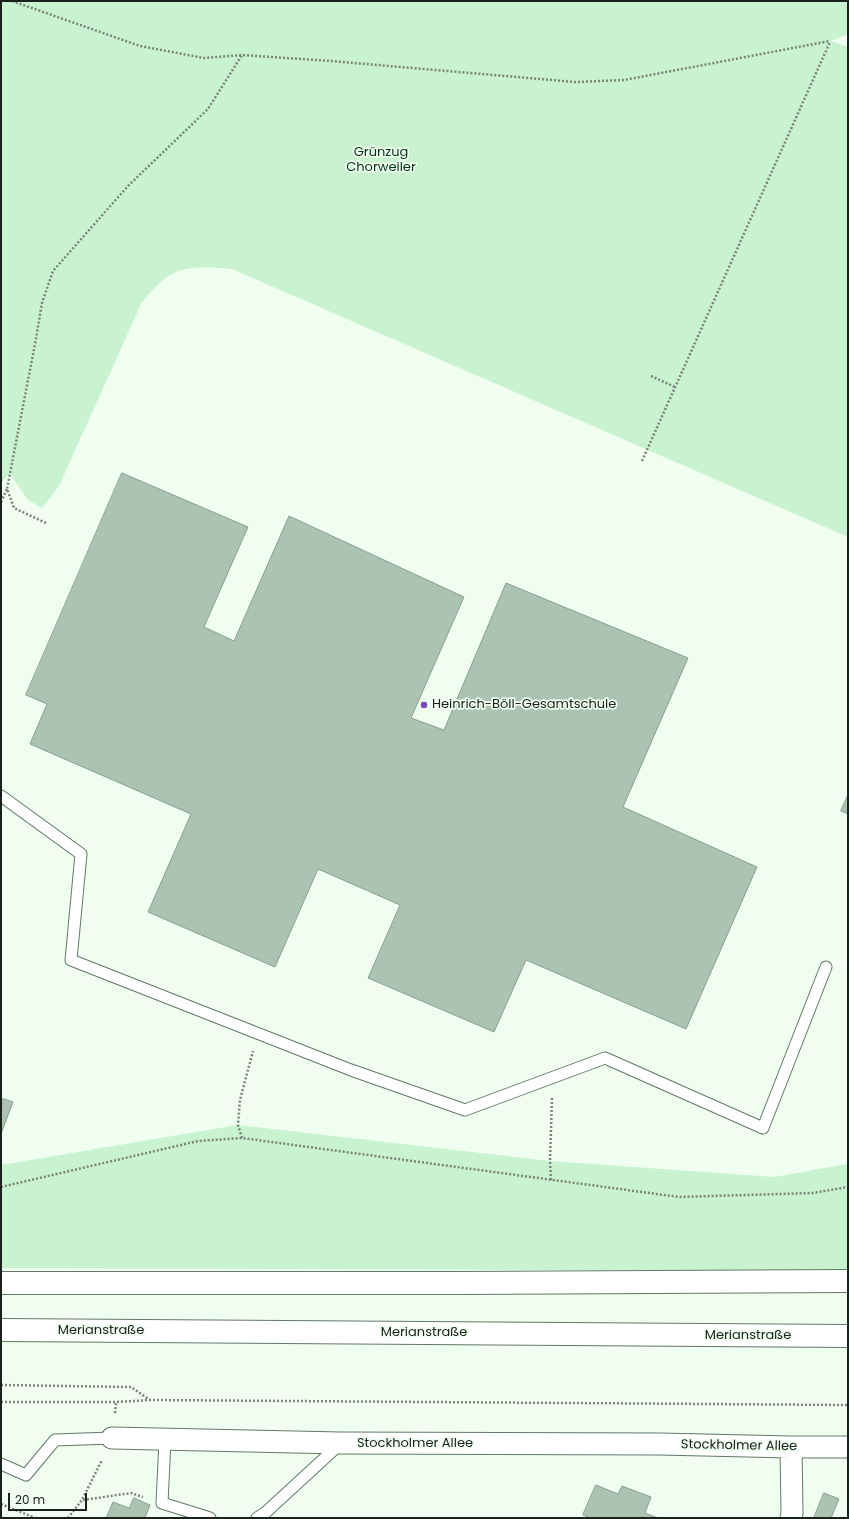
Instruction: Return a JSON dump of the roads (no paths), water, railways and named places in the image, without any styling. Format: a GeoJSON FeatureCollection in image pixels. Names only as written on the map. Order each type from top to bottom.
{"type":"FeatureCollection","features":[{"type":"Feature","properties":{"kind":"main road"},"geometry":{"type":"LineString","coordinates":[[1,1283],[848,1281]]}},
{"type":"Feature","properties":{"kind":"main road","name":"Merianstraße"},"geometry":{"type":"LineString","coordinates":[[1,1330],[848,1336]]}},
{"type":"Feature","properties":{"kind":"street","name":"Stockholmer Allee"},"geometry":{"type":"LineString","coordinates":[[112,1438],[340,1443],[660,1444],[848,1447]]}},
{"type":"Feature","properties":{"kind":"street"},"geometry":{"type":"LineString","coordinates":[[791,1447],[791,1518]]}},
{"type":"Feature","properties":{"kind":"lane"},"geometry":{"type":"LineString","coordinates":[[1,796],[81,854],[71,960],[351,1070],[465,1110],[605,1058],[763,1128],[826,967]]}},
{"type":"Feature","properties":{"kind":"lane","name":"Stockholmer Allee"},"geometry":{"type":"LineString","coordinates":[[1,1464],[26,1474],[55,1440],[112,1438]]}},
{"type":"Feature","properties":{"kind":"lane"},"geometry":{"type":"LineString","coordinates":[[165,1440],[162,1503],[210,1518]]}},
{"type":"Feature","properties":{"kind":"lane"},"geometry":{"type":"LineString","coordinates":[[257,1518],[265,1513],[340,1443]]}},
{"type":"Feature","properties":{"kind":"place","name":"Heinrich-Böll-Gesamtschule"},"geometry":{"type":"Point","coordinates":[424,705]}},
{"type":"Feature","properties":{"kind":"park label","name":"Grünzug Chorweiler"},"geometry":{"type":"Point","coordinates":[381,160]}}]}
